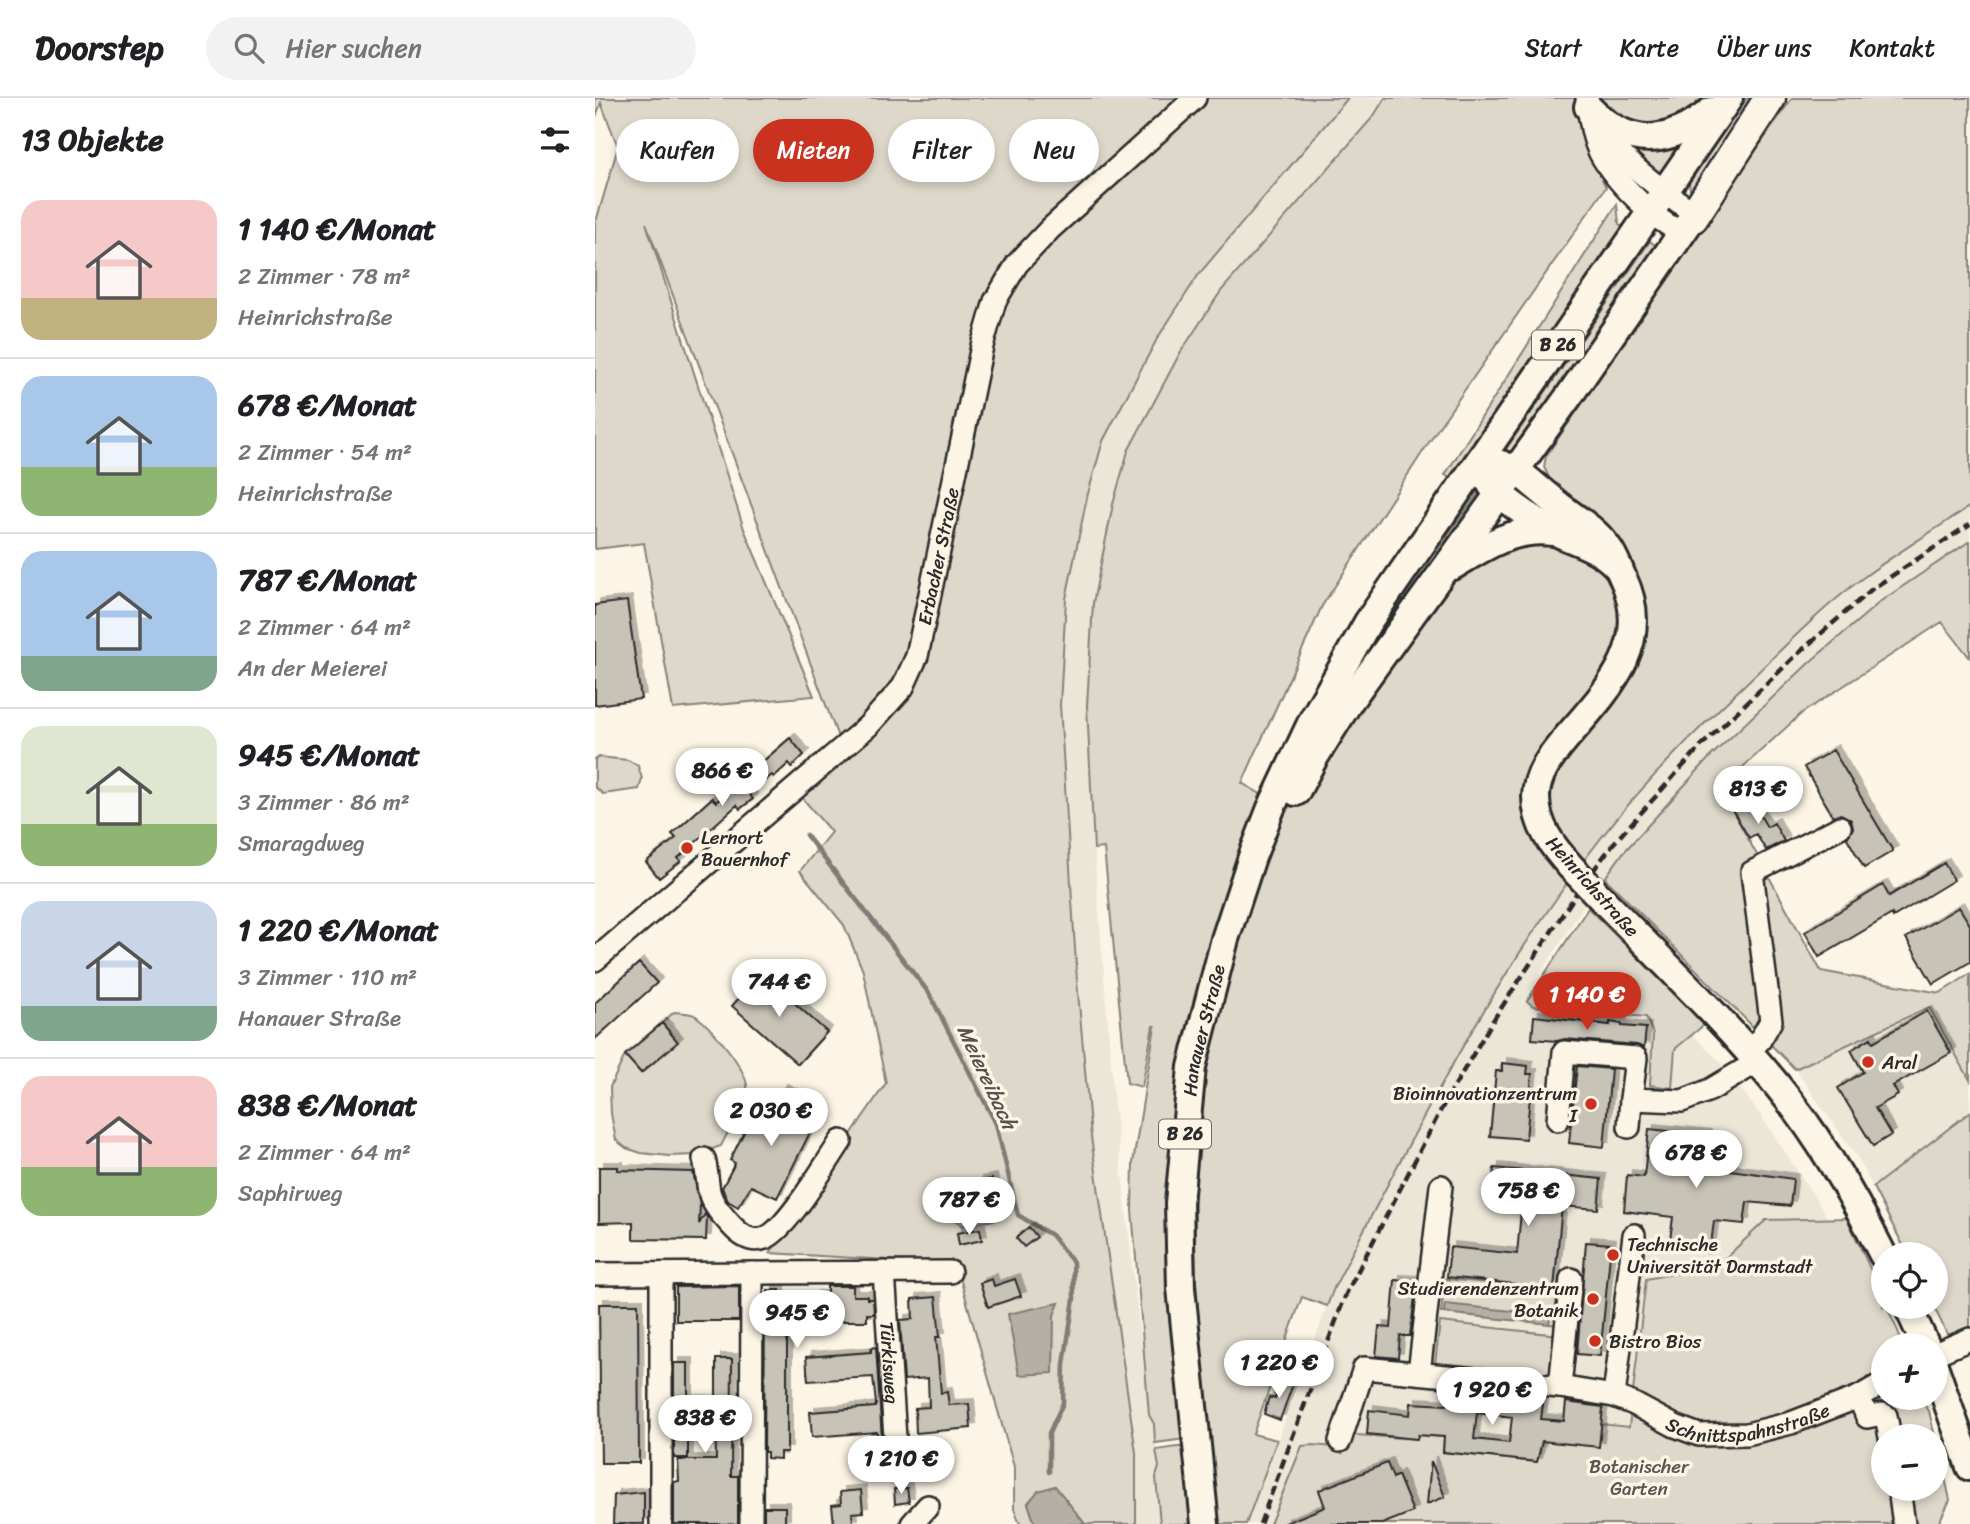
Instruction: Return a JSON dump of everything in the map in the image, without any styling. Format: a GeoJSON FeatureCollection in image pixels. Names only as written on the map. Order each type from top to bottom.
{"type":"FeatureCollection","features":[{"type":"Feature","properties":{"kind":"highway","name":"B 26"},"geometry":{"type":"LineString","coordinates":[[1670,211],[1770,98]]}},
{"type":"Feature","properties":{"kind":"main road"},"geometry":{"type":"LineString","coordinates":[[1588,102],[1600,119],[1619,131],[1639,138],[1650,138],[1671,135],[1686,129],[1727,98]]}},
{"type":"Feature","properties":{"kind":"main road","name":"B 26"},"geometry":{"type":"LineString","coordinates":[[1233,915],[1271,808],[1334,678],[1405,566],[1497,462],[1670,211],[1727,98]]}},
{"type":"Feature","properties":{"kind":"main road"},"geometry":{"type":"LineString","coordinates":[[1670,211],[1742,98]]}},
{"type":"Feature","properties":{"kind":"main road","name":"B 26"},"geometry":{"type":"LineString","coordinates":[[1233,915],[1314,758],[1349,702],[1499,493],[1497,462],[1670,211]]}},
{"type":"Feature","properties":{"kind":"main road","name":"Heinrichstraße"},"geometry":{"type":"LineString","coordinates":[[1497,462],[1599,537],[1612,553],[1632,600],[1633,626],[1626,658],[1613,683],[1551,756],[1537,785],[1536,797],[1541,823],[1556,850],[1571,867],[1778,1086],[1826,1152],[1876,1242]]}},
{"type":"Feature","properties":{"kind":"main road"},"geometry":{"type":"LineString","coordinates":[[1499,493],[1555,532],[1603,553],[1619,569]]}},
{"type":"Feature","properties":{"kind":"main road"},"geometry":{"type":"LineString","coordinates":[[1434,583],[1447,570],[1500,538],[1526,531],[1555,532]]}},
{"type":"Feature","properties":{"kind":"main road","name":"Hanauer Straße"},"geometry":{"type":"LineString","coordinates":[[1205,1524],[1181,1288],[1179,1203],[1192,1067],[1233,915]]}},
{"type":"Feature","properties":{"kind":"main road"},"geometry":{"type":"LineString","coordinates":[[1948,1405],[1970,1467]]}},
{"type":"Feature","properties":{"kind":"street","name":"Erbacher Straße"},"geometry":{"type":"LineString","coordinates":[[595,960],[852,741],[903,687],[917,656],[982,346],[995,301],[1017,264],[1032,247],[1195,98]]}},
{"type":"Feature","properties":{"kind":"street"},"geometry":{"type":"LineString","coordinates":[[1588,102],[1600,153],[1615,175],[1670,211]]}},
{"type":"Feature","properties":{"kind":"street"},"geometry":{"type":"LineString","coordinates":[[1631,1099],[1682,1101],[1710,1090],[1753,1057],[1771,1021],[1752,873],[1840,827]]}},
{"type":"Feature","properties":{"kind":"street"},"geometry":{"type":"LineString","coordinates":[[1558,1120],[1564,1052],[1636,1058],[1629,1127]]}},
{"type":"Feature","properties":{"kind":"street"},"geometry":{"type":"LineString","coordinates":[[705,1159],[709,1191],[715,1206],[736,1231],[749,1239],[764,1239],[783,1225],[841,1141]]}},
{"type":"Feature","properties":{"kind":"street"},"geometry":{"type":"LineString","coordinates":[[1419,1373],[1441,1186]]}},
{"type":"Feature","properties":{"kind":"street"},"geometry":{"type":"LineString","coordinates":[[1614,1396],[1635,1235]]}},
{"type":"Feature","properties":{"kind":"street","name":"Türkisweg"},"geometry":{"type":"LineString","coordinates":[[884,1272],[896,1453]]}},
{"type":"Feature","properties":{"kind":"street"},"geometry":{"type":"LineString","coordinates":[[595,1274],[950,1272]]}},
{"type":"Feature","properties":{"kind":"street"},"geometry":{"type":"LineString","coordinates":[[751,1524],[753,1273]]}},
{"type":"Feature","properties":{"kind":"street"},"geometry":{"type":"LineString","coordinates":[[660,1524],[661,1274]]}},
{"type":"Feature","properties":{"kind":"street"},"geometry":{"type":"LineString","coordinates":[[1560,1387],[1571,1279]]}},
{"type":"Feature","properties":{"kind":"street"},"geometry":{"type":"LineString","coordinates":[[1948,1348],[1970,1339]]}},
{"type":"Feature","properties":{"kind":"street","name":"Schnittspahnstraße"},"geometry":{"type":"LineString","coordinates":[[1340,1441],[1364,1368],[1560,1387],[1614,1396],[1699,1435],[1747,1434],[1791,1423],[1871,1390]]}},
{"type":"Feature","properties":{"kind":"street"},"geometry":{"type":"LineString","coordinates":[[1859,1397],[1867,1417],[1882,1414],[1886,1416],[1888,1424]]}},
{"type":"Feature","properties":{"kind":"street"},"geometry":{"type":"LineString","coordinates":[[1901,1501],[1904,1524]]}},
{"type":"Feature","properties":{"kind":"street"},"geometry":{"type":"LineString","coordinates":[[912,1524],[928,1506]]}},
{"type":"Feature","properties":{"kind":"shaded area"},"geometry":{"type":"Polygon","coordinates":[[[1348,98],[1385,98],[1373,117],[1221,291],[1093,603],[1087,705],[1094,849],[1114,1103],[1149,1415],[1154,1424],[1159,1467],[1156,1477],[1160,1524],[1136,1524],[1136,1453],[1091,1137],[1077,981],[1060,705],[1066,599],[1087,497],[1103,441],[1157,339],[1199,274],[1348,98]]]}},
{"type":"Feature","properties":{"kind":"shaded area","name":"Technische Universität Darmstadt"},"geometry":{"type":"Polygon","coordinates":[[[1970,506],[1970,541],[1881,601],[1810,662],[1711,756],[1623,853],[1584,905],[1519,1008],[1581,922],[1721,1063],[1759,1113],[1824,1211],[1871,1309],[1871,1319],[1876,1319],[1883,1333],[1871,1333],[1871,1351],[1422,1524],[1246,1524],[1334,1288],[1432,1097],[1481,1015],[1567,883],[1603,835],[1692,735],[1791,640],[1863,577],[1970,506]]]}},
{"type":"Feature","properties":{"kind":"shaded area"},"geometry":{"type":"Polygon","coordinates":[[[1930,1007],[1970,1080],[1970,1112],[1873,1187],[1859,1160],[1795,1069],[1930,1007]]]}},
{"type":"Feature","properties":{"kind":"shaded area"},"geometry":{"type":"Polygon","coordinates":[[[970,1185],[977,1200],[996,1199],[1003,1215],[999,1219],[962,1226],[958,1222],[952,1208],[952,1187],[970,1185]]]}},
{"type":"Feature","properties":{"kind":"shaded area"},"geometry":{"type":"Polygon","coordinates":[[[1059,1303],[1054,1315],[1053,1373],[1019,1375],[1008,1314],[1059,1303]]]}},
{"type":"Feature","properties":{"kind":"shaded area"},"geometry":{"type":"Polygon","coordinates":[[[1445,1304],[1550,1315],[1549,1324],[1444,1313],[1445,1304]]]}},
{"type":"Feature","properties":{"kind":"shaded area"},"geometry":{"type":"Polygon","coordinates":[[[1055,1486],[1085,1524],[1035,1524],[1028,1503],[1038,1491],[1055,1486]]]}},
{"type":"Feature","properties":{"kind":"green space"},"geometry":{"type":"Polygon","coordinates":[[[595,98],[1348,98],[1199,274],[1157,339],[1103,441],[1087,497],[1066,599],[1060,705],[1077,981],[1091,1137],[1136,1453],[1136,1524],[1085,1524],[1055,1486],[1028,1503],[1035,1524],[1020,1524],[1014,1509],[1014,1467],[956,1264],[770,1253],[886,1083],[863,971],[844,925],[800,871],[831,832],[800,795],[845,756],[646,223],[744,529],[814,696],[673,709],[644,543],[595,549],[595,225],[616,154],[616,182],[739,182],[739,119],[616,119],[616,142],[601,103],[595,119],[595,98]]]}},
{"type":"Feature","properties":{"kind":"green space"},"geometry":{"type":"Polygon","coordinates":[[[1385,98],[1579,98],[1590,155],[1606,187],[1439,427],[1322,606],[1242,783],[1269,799],[1197,1003],[1185,1439],[1155,1443],[1154,1424],[1149,1415],[1132,1210],[1133,1163],[1155,1026],[1142,1087],[1127,1083],[1104,848],[1094,849],[1087,705],[1093,603],[1113,504],[1128,451],[1180,353],[1221,291],[1373,117],[1385,98]]]}},
{"type":"Feature","properties":{"kind":"green space"},"geometry":{"type":"Polygon","coordinates":[[[1599,98],[1704,98],[1691,115],[1641,131],[1605,107],[1599,98]]]}},
{"type":"Feature","properties":{"kind":"green space"},"geometry":{"type":"Polygon","coordinates":[[[1747,98],[1759,98],[1695,189],[1690,189],[1689,183],[1747,98]]]}},
{"type":"Feature","properties":{"kind":"green space"},"geometry":{"type":"Polygon","coordinates":[[[1792,98],[1970,98],[1970,506],[1864,577],[1836,599],[1717,711],[1657,773],[1601,838],[1525,945],[1490,1000],[1394,1172],[1327,1306],[1302,1297],[1253,1434],[1277,1440],[1246,1524],[1219,1524],[1201,1356],[1195,1187],[1198,1130],[1208,1057],[1240,935],[1233,915],[1314,758],[1458,571],[1541,537],[1552,484],[1544,467],[1546,456],[1792,98]]]}},
{"type":"Feature","properties":{"kind":"green space"},"geometry":{"type":"Polygon","coordinates":[[[1616,136],[1686,137],[1658,177],[1616,136]]]}},
{"type":"Feature","properties":{"kind":"green space"},"geometry":{"type":"Polygon","coordinates":[[[1617,204],[1619,224],[1630,232],[1456,482],[1445,475],[1617,204]]]}},
{"type":"Feature","properties":{"kind":"green space"},"geometry":{"type":"Polygon","coordinates":[[[1650,241],[1655,248],[1514,453],[1510,455],[1506,449],[1650,241]]]}},
{"type":"Feature","properties":{"kind":"green space"},"geometry":{"type":"Polygon","coordinates":[[[1478,493],[1483,497],[1292,773],[1359,657],[1478,493]]]}},
{"type":"Feature","properties":{"kind":"green space"},"geometry":{"type":"Polygon","coordinates":[[[1970,541],[1970,658],[1942,622],[1802,713],[1720,788],[1821,971],[1940,993],[1970,974],[1970,1080],[1929,1007],[1795,1069],[1605,878],[1623,853],[1711,756],[1810,662],[1881,601],[1970,541]]]}},
{"type":"Feature","properties":{"kind":"green space"},"geometry":{"type":"Polygon","coordinates":[[[595,759],[628,760],[638,766],[642,779],[639,789],[603,794],[595,787],[595,759]]]}},
{"type":"Feature","properties":{"kind":"green space"},"geometry":{"type":"Polygon","coordinates":[[[1588,908],[1705,1024],[1675,1049],[1672,1088],[1650,1085],[1653,1034],[1646,1017],[1533,1006],[1527,1001],[1588,908]]]}},
{"type":"Feature","properties":{"kind":"green space"},"geometry":{"type":"Polygon","coordinates":[[[674,1012],[694,1015],[729,1051],[747,1083],[746,1098],[721,1146],[695,1155],[641,1153],[626,1148],[616,1140],[610,1087],[625,1055],[641,1073],[677,1042],[662,1023],[674,1012]]]}},
{"type":"Feature","properties":{"kind":"green space"},"geometry":{"type":"Polygon","coordinates":[[[1970,1112],[1970,1358],[1965,1343],[1948,1334],[1940,1319],[1948,1319],[1948,1242],[1901,1242],[1873,1187],[1970,1112]]]}},
{"type":"Feature","properties":{"kind":"green space","name":"Botanischer Garten"},"geometry":{"type":"Polygon","coordinates":[[[1847,1218],[1871,1271],[1871,1319],[1892,1319],[1899,1333],[1871,1333],[1871,1410],[1928,1410],[1932,1424],[1871,1424],[1871,1501],[1948,1501],[1948,1491],[1950,1500],[1938,1524],[1270,1524],[1302,1446],[1345,1448],[1350,1432],[1356,1435],[1416,1439],[1418,1435],[1444,1437],[1443,1452],[1537,1462],[1542,1441],[1599,1447],[1601,1424],[1629,1427],[1646,1279],[1718,1265],[1766,1220],[1847,1218]]]}},
{"type":"Feature","properties":{"kind":"green space"},"geometry":{"type":"Polygon","coordinates":[[[1445,1279],[1563,1290],[1560,1325],[1549,1324],[1550,1315],[1445,1305],[1444,1313],[1441,1313],[1445,1279]]]}},
{"type":"Feature","properties":{"kind":"green space"},"geometry":{"type":"Polygon","coordinates":[[[1440,1322],[1558,1335],[1553,1379],[1435,1364],[1440,1322]]]}},
{"type":"Feature","properties":{"kind":"green space"},"geometry":{"type":"Polygon","coordinates":[[[1185,1446],[1192,1524],[1160,1524],[1156,1450],[1185,1446]]]}},
{"type":"Feature","properties":{"kind":"building"},"geometry":{"type":"Polygon","coordinates":[[[627,601],[641,699],[595,705],[595,605],[627,601]]]}},
{"type":"Feature","properties":{"kind":"building"},"geometry":{"type":"Polygon","coordinates":[[[790,738],[804,755],[792,767],[789,763],[749,794],[753,799],[740,809],[737,805],[678,858],[681,861],[659,878],[646,862],[676,838],[672,834],[712,798],[716,802],[790,738]]]}},
{"type":"Feature","properties":{"kind":"building"},"geometry":{"type":"Polygon","coordinates":[[[1833,750],[1893,851],[1864,868],[1847,838],[1853,828],[1851,820],[1841,814],[1833,816],[1804,767],[1833,750]]]}},
{"type":"Feature","properties":{"kind":"building"},"geometry":{"type":"Polygon","coordinates":[[[1751,800],[1767,827],[1774,823],[1784,841],[1766,850],[1756,834],[1749,838],[1733,811],[1751,800]]]}},
{"type":"Feature","properties":{"kind":"building"},"geometry":{"type":"Polygon","coordinates":[[[1944,863],[1954,880],[1819,957],[1805,932],[1883,885],[1889,896],[1944,863]]]}},
{"type":"Feature","properties":{"kind":"building"},"geometry":{"type":"Polygon","coordinates":[[[1959,907],[1970,925],[1970,962],[1933,984],[1906,938],[1959,907]]]}},
{"type":"Feature","properties":{"kind":"building"},"geometry":{"type":"Polygon","coordinates":[[[639,963],[657,983],[595,1039],[595,1003],[639,963]]]}},
{"type":"Feature","properties":{"kind":"building"},"geometry":{"type":"Polygon","coordinates":[[[761,973],[827,1032],[798,1064],[732,1006],[761,973]]]}},
{"type":"Feature","properties":{"kind":"building"},"geometry":{"type":"Polygon","coordinates":[[[1927,1011],[1951,1053],[1893,1086],[1898,1095],[1875,1108],[1891,1135],[1873,1146],[1838,1088],[1863,1072],[1851,1050],[1871,1038],[1873,1042],[1927,1011]]]}},
{"type":"Feature","properties":{"kind":"building"},"geometry":{"type":"Polygon","coordinates":[[[1534,1016],[1610,1025],[1610,1022],[1646,1028],[1644,1048],[1637,1045],[1565,1039],[1532,1039],[1534,1016]]]}},
{"type":"Feature","properties":{"kind":"building"},"geometry":{"type":"Polygon","coordinates":[[[662,1023],[678,1042],[641,1073],[625,1055],[662,1023]]]}},
{"type":"Feature","properties":{"kind":"building"},"geometry":{"type":"Polygon","coordinates":[[[1502,1063],[1528,1066],[1527,1074],[1532,1074],[1526,1139],[1490,1136],[1496,1071],[1502,1071],[1502,1063]]]}},
{"type":"Feature","properties":{"kind":"building","name":"Bioinnovationzentrum I"},"geometry":{"type":"Polygon","coordinates":[[[1577,1066],[1611,1069],[1604,1147],[1569,1143],[1577,1066]]]}},
{"type":"Feature","properties":{"kind":"building"},"geometry":{"type":"Polygon","coordinates":[[[782,1089],[822,1109],[777,1198],[751,1186],[738,1207],[728,1201],[722,1188],[735,1163],[730,1160],[751,1118],[764,1124],[782,1089]]]}},
{"type":"Feature","properties":{"kind":"building"},"geometry":{"type":"Polygon","coordinates":[[[1649,1129],[1706,1135],[1702,1166],[1793,1179],[1790,1206],[1747,1202],[1744,1224],[1714,1221],[1710,1253],[1669,1248],[1673,1217],[1624,1211],[1627,1175],[1644,1177],[1649,1129]]]}},
{"type":"Feature","properties":{"kind":"building"},"geometry":{"type":"Polygon","coordinates":[[[599,1167],[693,1172],[700,1204],[699,1224],[705,1214],[707,1217],[706,1240],[633,1239],[633,1222],[599,1223],[599,1167]]]}},
{"type":"Feature","properties":{"kind":"building"},"geometry":{"type":"Polygon","coordinates":[[[1494,1168],[1601,1179],[1598,1209],[1562,1206],[1554,1288],[1447,1277],[1450,1247],[1517,1254],[1522,1201],[1491,1198],[1494,1168]]]}},
{"type":"Feature","properties":{"kind":"building"},"geometry":{"type":"Polygon","coordinates":[[[992,1179],[995,1193],[980,1196],[977,1182],[992,1179]]]}},
{"type":"Feature","properties":{"kind":"building"},"geometry":{"type":"Polygon","coordinates":[[[1029,1227],[1037,1237],[1024,1247],[1016,1238],[1029,1227]]]}},
{"type":"Feature","properties":{"kind":"building"},"geometry":{"type":"Polygon","coordinates":[[[980,1229],[982,1240],[959,1245],[957,1233],[980,1229]]]}},
{"type":"Feature","properties":{"kind":"building","name":"Studierendenzentrum Botanik"},"geometry":{"type":"Polygon","coordinates":[[[1586,1242],[1611,1244],[1600,1356],[1577,1354],[1586,1242]]]}},
{"type":"Feature","properties":{"kind":"building"},"geometry":{"type":"Polygon","coordinates":[[[992,1279],[994,1286],[1015,1279],[1021,1296],[988,1307],[980,1283],[992,1279]]]}},
{"type":"Feature","properties":{"kind":"building"},"geometry":{"type":"Polygon","coordinates":[[[1395,1280],[1417,1281],[1410,1336],[1400,1336],[1398,1358],[1376,1356],[1379,1327],[1391,1328],[1395,1280]]]}},
{"type":"Feature","properties":{"kind":"building"},"geometry":{"type":"Polygon","coordinates":[[[739,1286],[739,1321],[676,1321],[676,1287],[739,1286]]]}},
{"type":"Feature","properties":{"kind":"building"},"geometry":{"type":"Polygon","coordinates":[[[827,1286],[853,1286],[853,1296],[873,1299],[874,1314],[867,1314],[867,1321],[813,1321],[813,1312],[787,1312],[787,1452],[780,1452],[780,1459],[767,1458],[767,1452],[764,1452],[765,1297],[768,1297],[768,1290],[780,1290],[780,1297],[787,1297],[787,1300],[813,1299],[813,1296],[827,1296],[827,1286]]]}},
{"type":"Feature","properties":{"kind":"building"},"geometry":{"type":"Polygon","coordinates":[[[936,1297],[941,1393],[947,1392],[949,1405],[969,1404],[971,1428],[916,1433],[915,1408],[929,1407],[928,1378],[904,1380],[900,1320],[913,1319],[912,1299],[936,1297]]]}},
{"type":"Feature","properties":{"kind":"building"},"geometry":{"type":"Polygon","coordinates":[[[599,1304],[638,1304],[639,1463],[601,1463],[599,1304]]]}},
{"type":"Feature","properties":{"kind":"building"},"geometry":{"type":"Polygon","coordinates":[[[876,1347],[882,1440],[878,1441],[877,1432],[812,1437],[810,1412],[875,1407],[876,1404],[873,1377],[808,1381],[806,1357],[871,1352],[871,1348],[876,1347]]]}},
{"type":"Feature","properties":{"kind":"building"},"geometry":{"type":"Polygon","coordinates":[[[716,1359],[732,1359],[731,1476],[738,1476],[738,1524],[674,1524],[674,1482],[679,1481],[678,1460],[716,1460],[715,1414],[692,1414],[692,1418],[688,1418],[688,1458],[674,1458],[674,1363],[688,1363],[688,1400],[716,1401],[716,1359]]]}},
{"type":"Feature","properties":{"kind":"building"},"geometry":{"type":"Polygon","coordinates":[[[1282,1377],[1294,1381],[1280,1420],[1264,1414],[1269,1397],[1275,1399],[1282,1377]]]}},
{"type":"Feature","properties":{"kind":"building"},"geometry":{"type":"Polygon","coordinates":[[[1448,1395],[1543,1404],[1541,1419],[1564,1421],[1566,1402],[1603,1407],[1599,1447],[1542,1441],[1537,1462],[1443,1452],[1444,1437],[1418,1435],[1417,1439],[1367,1434],[1369,1410],[1410,1415],[1411,1403],[1447,1405],[1448,1395]],[[1477,1413],[1474,1439],[1509,1443],[1512,1417],[1477,1413]]]}},
{"type":"Feature","properties":{"kind":"building"},"geometry":{"type":"Polygon","coordinates":[[[1431,1461],[1445,1497],[1427,1504],[1431,1461]]]}},
{"type":"Feature","properties":{"kind":"building"},"geometry":{"type":"Polygon","coordinates":[[[1387,1463],[1393,1478],[1398,1475],[1413,1512],[1382,1524],[1283,1524],[1325,1507],[1319,1490],[1387,1463]]]}},
{"type":"Feature","properties":{"kind":"building"},"geometry":{"type":"Polygon","coordinates":[[[907,1488],[909,1502],[895,1504],[894,1489],[907,1488]]]}},
{"type":"Feature","properties":{"kind":"building"},"geometry":{"type":"Polygon","coordinates":[[[861,1490],[863,1512],[852,1513],[853,1524],[834,1524],[832,1505],[841,1504],[840,1492],[861,1490]]]}},
{"type":"Feature","properties":{"kind":"building"},"geometry":{"type":"Polygon","coordinates":[[[644,1492],[644,1524],[613,1524],[614,1495],[644,1492]]]}},
{"type":"Feature","properties":{"kind":"building"},"geometry":{"type":"Polygon","coordinates":[[[764,1507],[785,1507],[785,1524],[764,1524],[764,1507]]]}},
{"type":"Feature","properties":{"kind":"waterway","name":"Meiereibach"},"geometry":{"type":"LineString","coordinates":[[806,835],[929,993],[996,1124],[1018,1215],[1051,1235],[1073,1262],[1074,1299],[1064,1364],[1063,1403],[1049,1433],[1049,1472]]}},
{"type":"Feature","properties":{"kind":"railway"},"geometry":{"type":"LineString","coordinates":[[1260,1524],[1346,1294],[1444,1104],[1492,1022],[1578,891],[1613,844],[1701,746],[1801,651],[1872,589],[1970,524]]}},
{"type":"Feature","properties":{"kind":"place","name":"Lernort Bauernhof"},"geometry":{"type":"Point","coordinates":[687,848]}},
{"type":"Feature","properties":{"kind":"place","name":"Aral"},"geometry":{"type":"Point","coordinates":[1868,1062]}},
{"type":"Feature","properties":{"kind":"place","name":"Bioinnovationzentrum I"},"geometry":{"type":"Point","coordinates":[1591,1104]}},
{"type":"Feature","properties":{"kind":"place","name":"Technische Universität Darmstadt"},"geometry":{"type":"Point","coordinates":[1613,1255]}},
{"type":"Feature","properties":{"kind":"place","name":"Studierendenzentrum Botanik"},"geometry":{"type":"Point","coordinates":[1593,1299]}},
{"type":"Feature","properties":{"kind":"place","name":"Bistro Bios"},"geometry":{"type":"Point","coordinates":[1595,1341]}}]}
